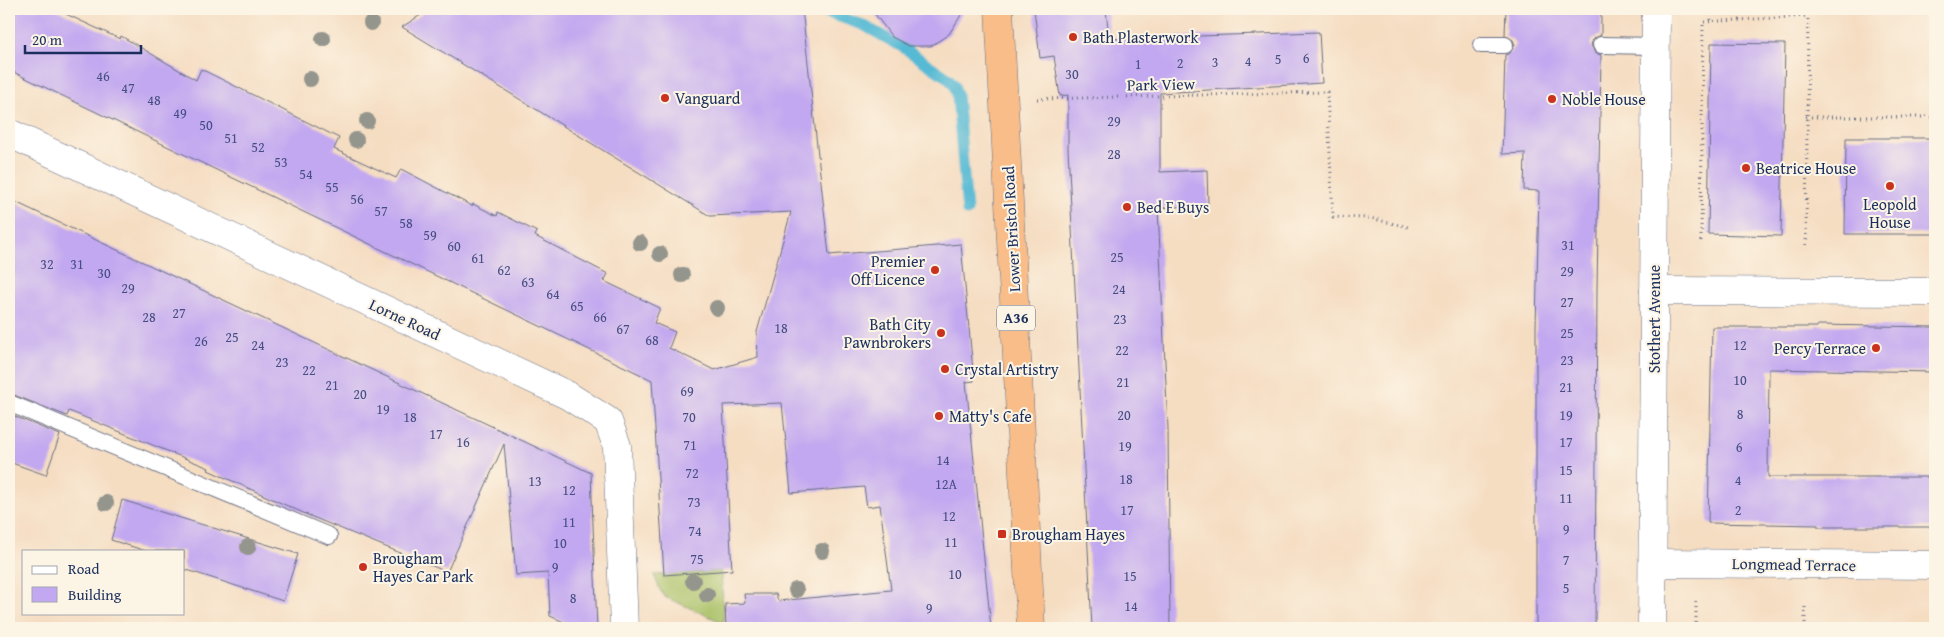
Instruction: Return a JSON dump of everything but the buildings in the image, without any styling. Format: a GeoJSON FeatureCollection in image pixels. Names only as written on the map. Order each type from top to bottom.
{"type":"FeatureCollection","features":[{"type":"Feature","properties":{"kind":"highway","name":"Lower Bristol Road"},"geometry":{"type":"LineString","coordinates":[[999,9],[1032,628]]}},
{"type":"Feature","properties":{"kind":"street","name":"Stothert Avenue"},"geometry":{"type":"LineString","coordinates":[[1652,628],[1656,9]]}},
{"type":"Feature","properties":{"kind":"street","name":"Lorne Road"},"geometry":{"type":"LineString","coordinates":[[9,133],[567,395],[608,421],[617,446],[624,628]]}},
{"type":"Feature","properties":{"kind":"street"},"geometry":{"type":"LineString","coordinates":[[1654,291],[1935,292]]}},
{"type":"Feature","properties":{"kind":"street","name":"Longmead Terrace"},"geometry":{"type":"LineString","coordinates":[[1653,564],[1935,565]]}},
{"type":"Feature","properties":{"kind":"lane"},"geometry":{"type":"LineString","coordinates":[[1481,45],[1505,45]]}},
{"type":"Feature","properties":{"kind":"lane"},"geometry":{"type":"LineString","coordinates":[[1601,45],[1655,46]]}},
{"type":"Feature","properties":{"kind":"lane"},"geometry":{"type":"LineString","coordinates":[[9,403],[329,536]]}},
{"type":"Feature","properties":{"kind":"path"},"geometry":{"type":"LineString","coordinates":[[1710,9],[1711,22]]}},
{"type":"Feature","properties":{"kind":"path"},"geometry":{"type":"LineString","coordinates":[[1806,245],[1808,9]]}},
{"type":"Feature","properties":{"kind":"path"},"geometry":{"type":"LineString","coordinates":[[1701,241],[1703,22],[1808,16]]}},
{"type":"Feature","properties":{"kind":"path","name":"Park View"},"geometry":{"type":"LineString","coordinates":[[1004,100],[1327,92],[1332,217],[1370,218],[1408,227]]}},
{"type":"Feature","properties":{"kind":"path"},"geometry":{"type":"LineString","coordinates":[[1806,117],[1935,117]]}},
{"type":"Feature","properties":{"kind":"path"},"geometry":{"type":"LineString","coordinates":[[1696,600],[1696,628]]}},
{"type":"Feature","properties":{"kind":"path"},"geometry":{"type":"LineString","coordinates":[[1805,604],[1805,628]]}},
{"type":"Feature","properties":{"kind":"green space"},"geometry":{"type":"Polygon","coordinates":[[[721,571],[724,623],[665,597],[654,575],[721,571]]]}},
{"type":"Feature","properties":{"kind":"waterway"},"geometry":{"type":"LineString","coordinates":[[817,9],[863,25],[904,48],[948,78],[954,85],[957,95],[967,211]]}},
{"type":"Feature","properties":{"kind":"place","name":"Bath Plasterwork"},"geometry":{"type":"Point","coordinates":[1073,37]}},
{"type":"Feature","properties":{"kind":"place","name":"Vanguard"},"geometry":{"type":"Point","coordinates":[665,98]}},
{"type":"Feature","properties":{"kind":"place","name":"Noble House"},"geometry":{"type":"Point","coordinates":[1552,99]}},
{"type":"Feature","properties":{"kind":"place","name":"Beatrice House"},"geometry":{"type":"Point","coordinates":[1746,168]}},
{"type":"Feature","properties":{"kind":"place","name":"Leopold House"},"geometry":{"type":"Point","coordinates":[1890,186]}},
{"type":"Feature","properties":{"kind":"place","name":"Bed E Buys"},"geometry":{"type":"Point","coordinates":[1127,207]}},
{"type":"Feature","properties":{"kind":"place","name":"Premier Off Licence"},"geometry":{"type":"Point","coordinates":[935,270]}},
{"type":"Feature","properties":{"kind":"place","name":"Bath City Pawnbrokers"},"geometry":{"type":"Point","coordinates":[941,333]}},
{"type":"Feature","properties":{"kind":"place","name":"Percy Terrace"},"geometry":{"type":"Point","coordinates":[1876,348]}},
{"type":"Feature","properties":{"kind":"place","name":"Crystal Artistry"},"geometry":{"type":"Point","coordinates":[945,369]}},
{"type":"Feature","properties":{"kind":"place","name":"Matty's Cafe"},"geometry":{"type":"Point","coordinates":[939,416]}},
{"type":"Feature","properties":{"kind":"place","name":"Brougham Hayes"},"geometry":{"type":"Point","coordinates":[1002,534]}},
{"type":"Feature","properties":{"kind":"place","name":"Brougham Hayes Car Park"},"geometry":{"type":"Point","coordinates":[363,567]}}]}
